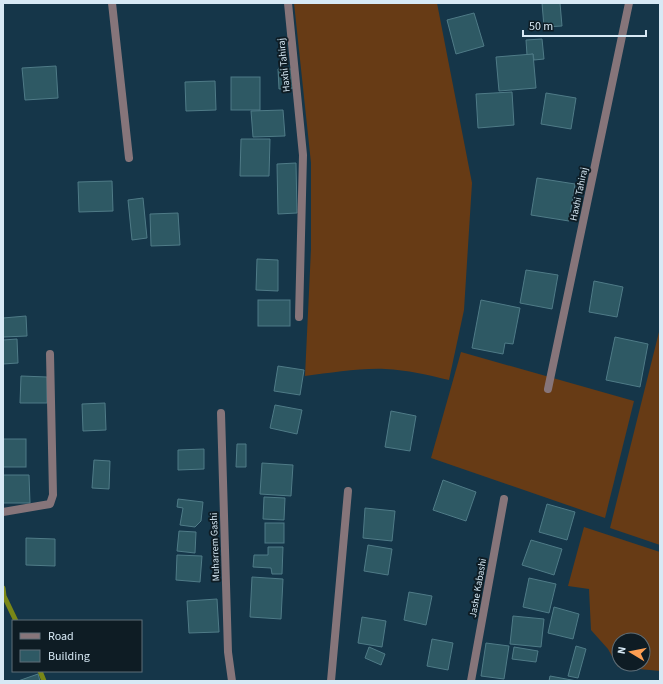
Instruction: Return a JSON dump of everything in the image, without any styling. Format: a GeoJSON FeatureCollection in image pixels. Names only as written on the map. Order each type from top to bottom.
{"type":"FeatureCollection","features":[{"type":"Feature","properties":{"kind":"street"},"geometry":{"type":"LineString","coordinates":[[112,3],[129,158]]}},
{"type":"Feature","properties":{"kind":"street","name":"Haxhi Tahiraj"},"geometry":{"type":"LineString","coordinates":[[288,3],[303,155],[299,317]]}},
{"type":"Feature","properties":{"kind":"street","name":"Haxhi Tahiraj"},"geometry":{"type":"LineString","coordinates":[[548,389],[629,3]]}},
{"type":"Feature","properties":{"kind":"street"},"geometry":{"type":"LineString","coordinates":[[3,512],[40,507],[50,504],[52,499],[50,354]]}},
{"type":"Feature","properties":{"kind":"street","name":"Muharrem Gashi"},"geometry":{"type":"LineString","coordinates":[[221,413],[228,652],[232,681]]}},
{"type":"Feature","properties":{"kind":"street"},"geometry":{"type":"LineString","coordinates":[[331,681],[348,491]]}},
{"type":"Feature","properties":{"kind":"street","name":"Jashe Kabashi"},"geometry":{"type":"LineString","coordinates":[[472,681],[504,499]]}},
{"type":"Feature","properties":{"kind":"shaded area"},"geometry":{"type":"Polygon","coordinates":[[[294,3],[437,3],[472,183],[464,310],[449,380],[385,369],[355,370],[305,376],[311,249],[311,163],[294,3]]]}},
{"type":"Feature","properties":{"kind":"shaded area"},"geometry":{"type":"Polygon","coordinates":[[[660,328],[660,545],[610,528],[660,328]]]}},
{"type":"Feature","properties":{"kind":"shaded area"},"geometry":{"type":"Polygon","coordinates":[[[461,352],[634,401],[605,518],[431,458],[461,352]]]}},
{"type":"Feature","properties":{"kind":"shaded area"},"geometry":{"type":"Polygon","coordinates":[[[584,527],[660,552],[660,671],[651,670],[651,632],[611,632],[611,654],[591,630],[589,589],[568,586],[584,527]]]}},
{"type":"Feature","properties":{"kind":"building"},"geometry":{"type":"Polygon","coordinates":[[[542,3],[560,3],[562,26],[544,27],[542,3]]]}},
{"type":"Feature","properties":{"kind":"building"},"geometry":{"type":"Polygon","coordinates":[[[474,13],[484,46],[456,54],[447,20],[474,13]]]}},
{"type":"Feature","properties":{"kind":"building"},"geometry":{"type":"Polygon","coordinates":[[[542,39],[544,59],[534,60],[533,54],[527,55],[526,40],[542,39]]]}},
{"type":"Feature","properties":{"kind":"building"},"geometry":{"type":"Polygon","coordinates":[[[533,54],[536,88],[499,91],[496,57],[533,54]]]}},
{"type":"Feature","properties":{"kind":"building"},"geometry":{"type":"Polygon","coordinates":[[[56,66],[58,98],[25,100],[22,68],[56,66]]]}},
{"type":"Feature","properties":{"kind":"building"},"geometry":{"type":"Polygon","coordinates":[[[278,69],[293,69],[294,88],[279,89],[278,69]]]}},
{"type":"Feature","properties":{"kind":"building"},"geometry":{"type":"Polygon","coordinates":[[[231,77],[260,77],[260,110],[231,110],[231,77]]]}},
{"type":"Feature","properties":{"kind":"building"},"geometry":{"type":"Polygon","coordinates":[[[215,81],[216,110],[186,111],[185,82],[215,81]]]}},
{"type":"Feature","properties":{"kind":"building"},"geometry":{"type":"Polygon","coordinates":[[[512,92],[514,125],[478,128],[476,94],[512,92]]]}},
{"type":"Feature","properties":{"kind":"building"},"geometry":{"type":"Polygon","coordinates":[[[546,93],[576,98],[571,129],[541,124],[546,93]]]}},
{"type":"Feature","properties":{"kind":"building"},"geometry":{"type":"Polygon","coordinates":[[[283,110],[285,136],[253,137],[251,111],[283,110]]]}},
{"type":"Feature","properties":{"kind":"building"},"geometry":{"type":"Polygon","coordinates":[[[241,139],[270,139],[269,176],[240,176],[241,139]]]}},
{"type":"Feature","properties":{"kind":"building"},"geometry":{"type":"Polygon","coordinates":[[[296,163],[297,213],[278,214],[277,164],[296,163]]]}},
{"type":"Feature","properties":{"kind":"building"},"geometry":{"type":"Polygon","coordinates":[[[537,178],[575,184],[569,221],[531,215],[537,178]]]}},
{"type":"Feature","properties":{"kind":"building"},"geometry":{"type":"Polygon","coordinates":[[[112,181],[113,211],[79,212],[78,182],[112,181]]]}},
{"type":"Feature","properties":{"kind":"building"},"geometry":{"type":"Polygon","coordinates":[[[143,198],[147,238],[132,240],[128,200],[143,198]]]}},
{"type":"Feature","properties":{"kind":"building"},"geometry":{"type":"Polygon","coordinates":[[[178,213],[180,245],[151,246],[150,214],[178,213]]]}},
{"type":"Feature","properties":{"kind":"building"},"geometry":{"type":"Polygon","coordinates":[[[257,259],[278,260],[278,291],[256,290],[257,259]]]}},
{"type":"Feature","properties":{"kind":"building"},"geometry":{"type":"Polygon","coordinates":[[[526,270],[558,275],[552,309],[520,303],[526,270]]]}},
{"type":"Feature","properties":{"kind":"building"},"geometry":{"type":"Polygon","coordinates":[[[594,281],[623,287],[617,317],[589,312],[594,281]]]}},
{"type":"Feature","properties":{"kind":"building"},"geometry":{"type":"Polygon","coordinates":[[[258,300],[290,300],[290,326],[258,326],[258,300]]]}},
{"type":"Feature","properties":{"kind":"building"},"geometry":{"type":"Polygon","coordinates":[[[481,300],[520,308],[513,344],[505,343],[503,354],[472,348],[481,300]]]}},
{"type":"Feature","properties":{"kind":"building"},"geometry":{"type":"Polygon","coordinates":[[[26,316],[27,336],[3,337],[3,318],[26,316]]]}},
{"type":"Feature","properties":{"kind":"building"},"geometry":{"type":"Polygon","coordinates":[[[615,337],[648,344],[640,387],[606,380],[615,337]]]}},
{"type":"Feature","properties":{"kind":"building"},"geometry":{"type":"Polygon","coordinates":[[[17,339],[18,363],[3,364],[3,340],[17,339]]]}},
{"type":"Feature","properties":{"kind":"building"},"geometry":{"type":"Polygon","coordinates":[[[278,366],[304,370],[300,395],[274,391],[278,366]]]}},
{"type":"Feature","properties":{"kind":"building"},"geometry":{"type":"Polygon","coordinates":[[[21,376],[47,377],[47,403],[20,403],[21,376]]]}},
{"type":"Feature","properties":{"kind":"building"},"geometry":{"type":"Polygon","coordinates":[[[105,403],[106,430],[83,431],[82,404],[105,403]]]}},
{"type":"Feature","properties":{"kind":"building"},"geometry":{"type":"Polygon","coordinates":[[[275,405],[302,410],[297,434],[270,428],[275,405]]]}},
{"type":"Feature","properties":{"kind":"building"},"geometry":{"type":"Polygon","coordinates":[[[391,411],[416,416],[410,451],[385,447],[391,411]]]}},
{"type":"Feature","properties":{"kind":"building"},"geometry":{"type":"Polygon","coordinates":[[[3,439],[26,439],[26,467],[3,467],[3,439]]]}},
{"type":"Feature","properties":{"kind":"building"},"geometry":{"type":"Polygon","coordinates":[[[237,444],[246,444],[246,467],[236,467],[237,444]]]}},
{"type":"Feature","properties":{"kind":"building"},"geometry":{"type":"Polygon","coordinates":[[[204,449],[204,469],[178,470],[178,450],[204,449]]]}},
{"type":"Feature","properties":{"kind":"building"},"geometry":{"type":"Polygon","coordinates":[[[94,460],[110,461],[109,489],[92,488],[94,460]]]}},
{"type":"Feature","properties":{"kind":"building"},"geometry":{"type":"Polygon","coordinates":[[[262,463],[293,465],[291,496],[260,494],[262,463]]]}},
{"type":"Feature","properties":{"kind":"building"},"geometry":{"type":"Polygon","coordinates":[[[3,475],[29,475],[30,503],[3,503],[3,475]]]}},
{"type":"Feature","properties":{"kind":"building"},"geometry":{"type":"Polygon","coordinates":[[[443,480],[476,492],[466,521],[433,510],[443,480]]]}},
{"type":"Feature","properties":{"kind":"building"},"geometry":{"type":"Polygon","coordinates":[[[264,497],[285,498],[284,520],[263,519],[264,497]]]}},
{"type":"Feature","properties":{"kind":"building"},"geometry":{"type":"Polygon","coordinates":[[[178,499],[203,502],[201,521],[195,527],[180,525],[183,508],[177,507],[178,499]]]}},
{"type":"Feature","properties":{"kind":"building"},"geometry":{"type":"Polygon","coordinates":[[[547,504],[575,512],[567,540],[539,532],[547,504]]]}},
{"type":"Feature","properties":{"kind":"building"},"geometry":{"type":"Polygon","coordinates":[[[365,508],[395,511],[392,541],[363,538],[365,508]]]}},
{"type":"Feature","properties":{"kind":"building"},"geometry":{"type":"Polygon","coordinates":[[[265,523],[284,523],[284,543],[265,543],[265,523]]]}},
{"type":"Feature","properties":{"kind":"building"},"geometry":{"type":"Polygon","coordinates":[[[179,531],[196,532],[195,553],[177,551],[179,531]]]}},
{"type":"Feature","properties":{"kind":"building"},"geometry":{"type":"Polygon","coordinates":[[[26,538],[55,539],[55,566],[26,565],[26,538]]]}},
{"type":"Feature","properties":{"kind":"building"},"geometry":{"type":"Polygon","coordinates":[[[531,540],[562,549],[554,575],[522,565],[531,540]]]}},
{"type":"Feature","properties":{"kind":"building"},"geometry":{"type":"Polygon","coordinates":[[[368,545],[392,549],[388,575],[364,571],[368,545]]]}},
{"type":"Feature","properties":{"kind":"building"},"geometry":{"type":"Polygon","coordinates":[[[268,547],[283,547],[282,574],[272,574],[271,568],[253,567],[254,555],[268,555],[268,547]]]}},
{"type":"Feature","properties":{"kind":"building"},"geometry":{"type":"Polygon","coordinates":[[[177,555],[202,556],[200,582],[176,580],[177,555]]]}},
{"type":"Feature","properties":{"kind":"building"},"geometry":{"type":"Polygon","coordinates":[[[252,577],[283,579],[281,619],[250,617],[252,577]]]}},
{"type":"Feature","properties":{"kind":"building"},"geometry":{"type":"Polygon","coordinates":[[[529,578],[556,584],[549,613],[523,607],[529,578]]]}},
{"type":"Feature","properties":{"kind":"building"},"geometry":{"type":"Polygon","coordinates":[[[409,592],[432,596],[426,625],[404,620],[409,592]]]}},
{"type":"Feature","properties":{"kind":"building"},"geometry":{"type":"Polygon","coordinates":[[[217,599],[219,632],[189,633],[187,601],[217,599]]]}},
{"type":"Feature","properties":{"kind":"building"},"geometry":{"type":"Polygon","coordinates":[[[554,607],[579,614],[573,639],[548,633],[554,607]]]}},
{"type":"Feature","properties":{"kind":"building"},"geometry":{"type":"Polygon","coordinates":[[[513,616],[544,619],[541,647],[510,644],[513,616]]]}},
{"type":"Feature","properties":{"kind":"building"},"geometry":{"type":"Polygon","coordinates":[[[362,617],[386,621],[382,647],[358,643],[362,617]]]}},
{"type":"Feature","properties":{"kind":"building"},"geometry":{"type":"Polygon","coordinates":[[[432,639],[453,643],[448,670],[427,666],[432,639]]]}},
{"type":"Feature","properties":{"kind":"building"},"geometry":{"type":"Polygon","coordinates":[[[486,643],[509,646],[504,679],[481,676],[486,643]]]}},
{"type":"Feature","properties":{"kind":"building"},"geometry":{"type":"Polygon","coordinates":[[[576,646],[586,649],[578,678],[568,676],[576,646]]]}},
{"type":"Feature","properties":{"kind":"building"},"geometry":{"type":"Polygon","coordinates":[[[369,647],[385,654],[381,665],[365,658],[369,647]]]}},
{"type":"Feature","properties":{"kind":"building"},"geometry":{"type":"Polygon","coordinates":[[[514,647],[538,651],[536,662],[512,659],[514,647]]]}},
{"type":"Feature","properties":{"kind":"building"},"geometry":{"type":"Polygon","coordinates":[[[38,674],[40,681],[18,681],[38,674]]]}},
{"type":"Feature","properties":{"kind":"building"},"geometry":{"type":"Polygon","coordinates":[[[550,676],[577,681],[549,681],[550,676]]]}},
{"type":"Feature","properties":{"kind":"waterway"},"geometry":{"type":"LineString","coordinates":[[3,588],[4,596],[16,620]]}},
{"type":"Feature","properties":{"kind":"waterway"},"geometry":{"type":"LineString","coordinates":[[40,672],[44,681]]}}]}
